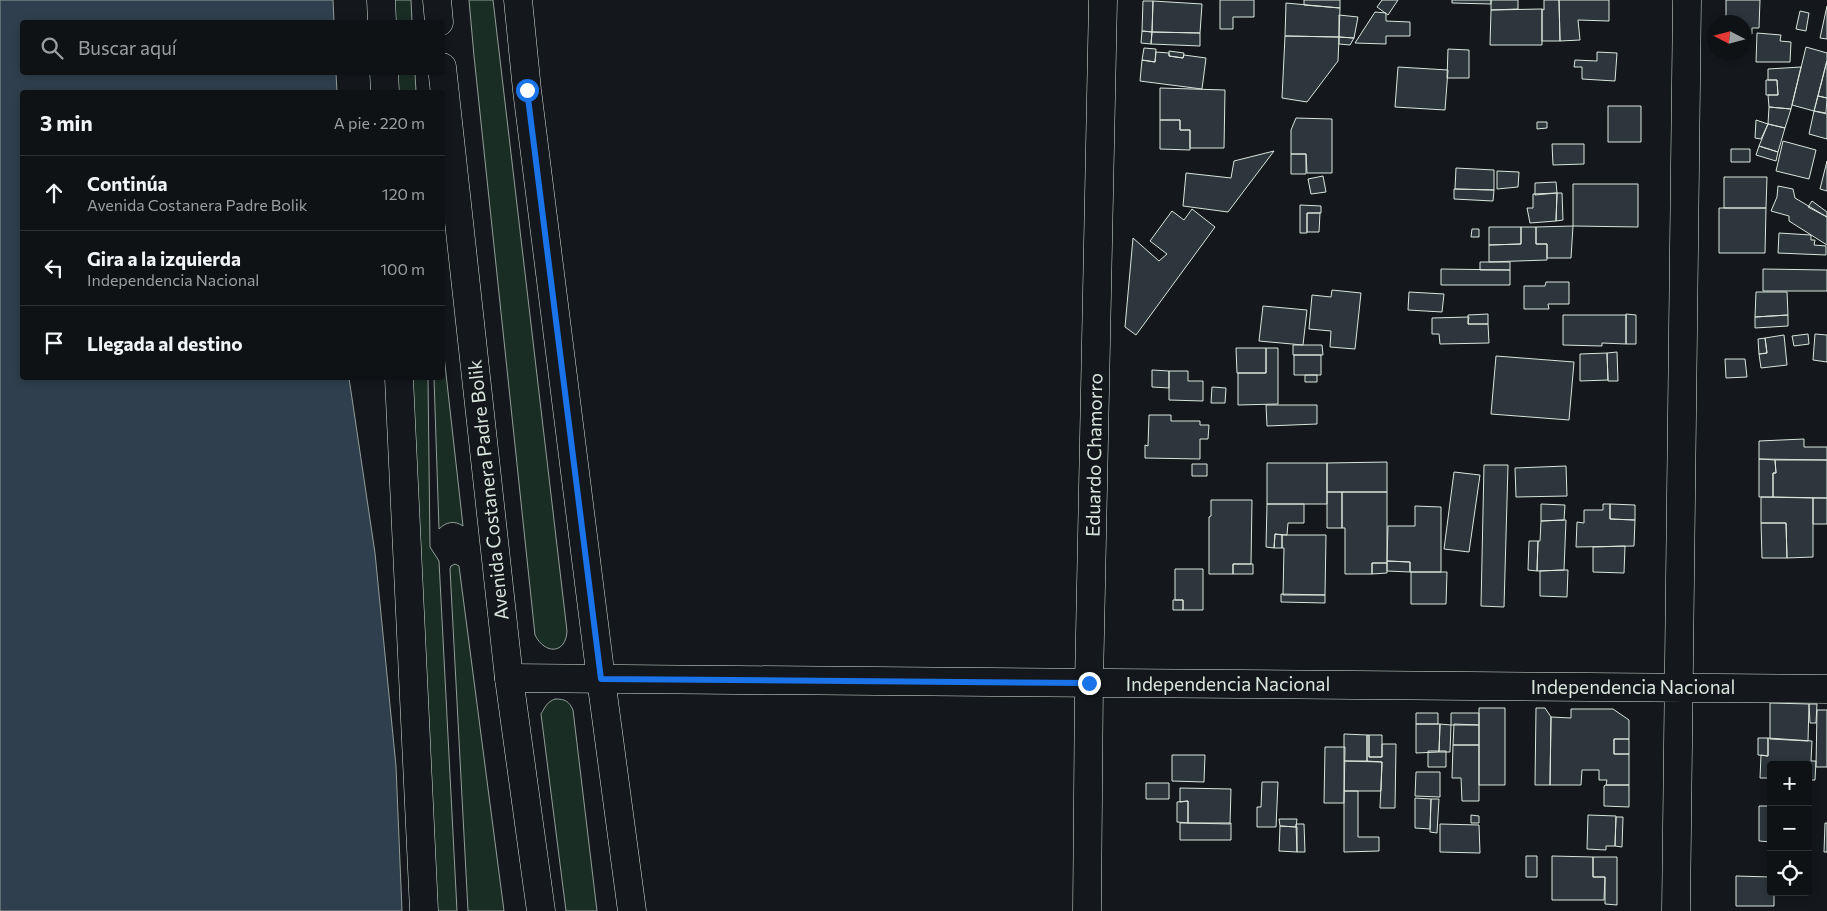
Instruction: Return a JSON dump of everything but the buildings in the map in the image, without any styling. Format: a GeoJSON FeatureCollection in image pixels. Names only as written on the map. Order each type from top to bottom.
{"type":"FeatureCollection","features":[{"type":"Feature","properties":{"kind":"street"},"geometry":{"type":"LineString","coordinates":[[381,0],[382,20]]}},
{"type":"Feature","properties":{"kind":"street"},"geometry":{"type":"LineString","coordinates":[[437,0],[439,20]]}},
{"type":"Feature","properties":{"kind":"street"},"geometry":{"type":"LineString","coordinates":[[518,0],[527,90],[632,911]]}},
{"type":"Feature","properties":{"kind":"street","name":"Eduardo Chamorro"},"geometry":{"type":"LineString","coordinates":[[1087,911],[1089,683],[1102,0]]}},
{"type":"Feature","properties":{"kind":"street"},"geometry":{"type":"LineString","coordinates":[[1676,911],[1687,0]]}},
{"type":"Feature","properties":{"kind":"street"},"geometry":{"type":"LineString","coordinates":[[384,75],[385,90]]}},
{"type":"Feature","properties":{"kind":"street","name":"Avenida Costanera Padre Bolik"},"geometry":{"type":"LineString","coordinates":[[443,75],[445,90]]}},
{"type":"Feature","properties":{"kind":"street","name":"Avenida Costanera Padre Bolik"},"geometry":{"type":"LineString","coordinates":[[445,94],[510,678],[541,911]]}},
{"type":"Feature","properties":{"kind":"street"},"geometry":{"type":"LineString","coordinates":[[399,380],[424,911]]}},
{"type":"Feature","properties":{"kind":"street","name":"Independencia Nacional"},"geometry":{"type":"LineString","coordinates":[[510,678],[1827,688]]}},
{"type":"Feature","properties":{"kind":"green space"},"geometry":{"type":"Polygon","coordinates":[[[384,0],[411,0],[412,20],[385,20],[384,0]]]}},
{"type":"Feature","properties":{"kind":"green space"},"geometry":{"type":"Polygon","coordinates":[[[469,0],[493,0],[567,631],[563,644],[559,648],[554,649],[544,646],[535,635],[469,0]]]}},
{"type":"Feature","properties":{"kind":"green space"},"geometry":{"type":"Polygon","coordinates":[[[388,75],[415,75],[416,90],[389,90],[388,75]]]}},
{"type":"Feature","properties":{"kind":"green space"},"geometry":{"type":"Polygon","coordinates":[[[445,365],[463,526],[450,523],[439,529],[434,380],[445,380],[445,365]]]}},
{"type":"Feature","properties":{"kind":"green space"},"geometry":{"type":"Polygon","coordinates":[[[403,380],[428,380],[430,547],[439,561],[457,911],[429,911],[403,380]]]}},
{"type":"Feature","properties":{"kind":"green space"},"geometry":{"type":"Polygon","coordinates":[[[455,564],[459,566],[504,911],[468,911],[450,569],[455,564]]]}},
{"type":"Feature","properties":{"kind":"green space"},"geometry":{"type":"Polygon","coordinates":[[[555,699],[566,701],[573,710],[597,911],[566,911],[541,714],[548,703],[555,699]]]}},
{"type":"Feature","properties":{"kind":"water"},"geometry":{"type":"Polygon","coordinates":[[[0,0],[333,0],[334,20],[20,20],[20,75],[336,75],[337,90],[20,90],[20,380],[349,380],[375,553],[396,766],[402,911],[0,911],[0,0]]]}},
{"type":"Feature","properties":{"kind":"route"},"geometry":{"type":"LineString","coordinates":[[527,90],[601,679],[1089,683]]}}]}
